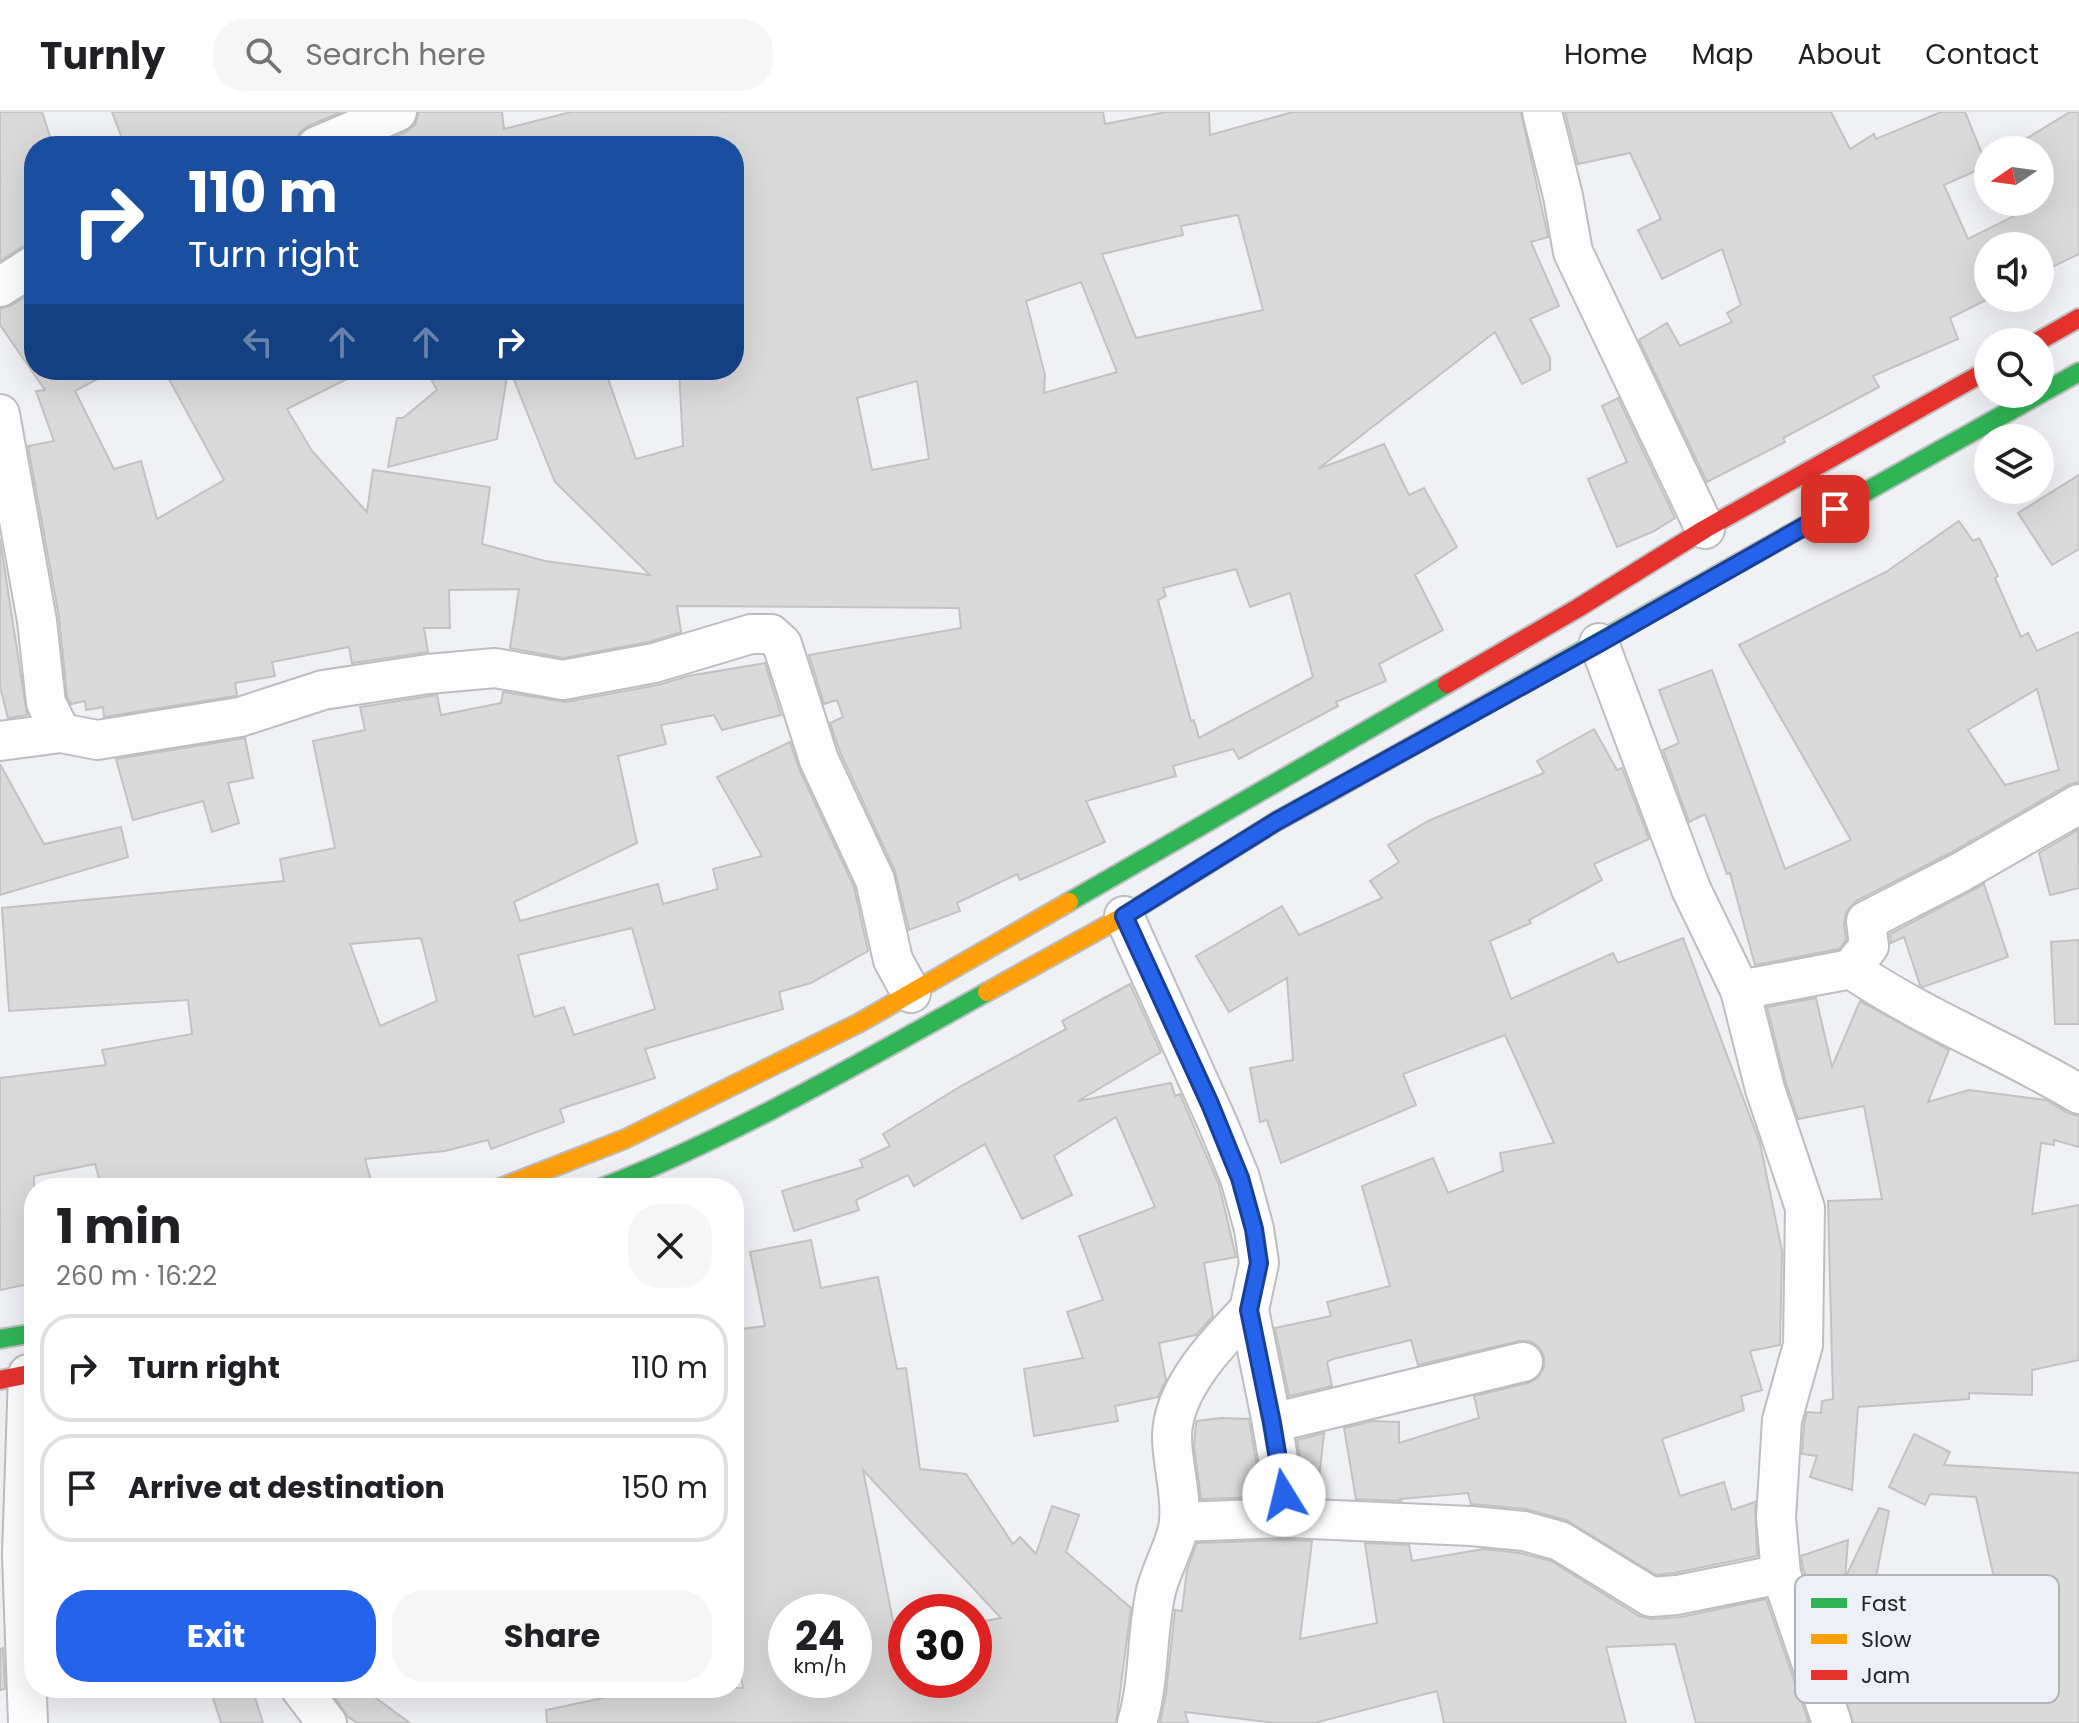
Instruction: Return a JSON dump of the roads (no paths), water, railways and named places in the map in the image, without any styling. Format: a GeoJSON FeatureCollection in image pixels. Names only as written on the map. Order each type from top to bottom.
{"type":"FeatureCollection","features":[{"type":"Feature","properties":{"kind":"street"},"geometry":{"type":"LineString","coordinates":[[341,136],[397,112]]}},
{"type":"Feature","properties":{"kind":"street"},"geometry":{"type":"LineString","coordinates":[[1542,112],[1573,252],[1705,529]]}},
{"type":"Feature","properties":{"kind":"street"},"geometry":{"type":"LineString","coordinates":[[0,287],[24,271]]}},
{"type":"Feature","properties":{"kind":"street"},"geometry":{"type":"LineString","coordinates":[[2054,332],[2079,318]]}},
{"type":"Feature","properties":{"kind":"street"},"geometry":{"type":"LineString","coordinates":[[2054,386],[2079,372]]}},
{"type":"Feature","properties":{"kind":"street"},"geometry":{"type":"LineString","coordinates":[[526,1178],[625,1139],[749,1079],[911,993],[1578,608],[1705,529],[1974,378]]}},
{"type":"Feature","properties":{"kind":"street"},"geometry":{"type":"LineString","coordinates":[[627,1178],[658,1166],[829,1080],[1124,916],[1277,821],[2015,408]]}},
{"type":"Feature","properties":{"kind":"street"},"geometry":{"type":"LineString","coordinates":[[0,414],[37,621],[46,703],[61,733]]}},
{"type":"Feature","properties":{"kind":"street"},"geometry":{"type":"LineString","coordinates":[[0,741],[61,733],[97,740],[240,717],[323,690],[428,674],[495,668],[563,680],[654,663],[751,634],[771,634],[782,644],[819,760],[875,880],[893,960],[911,993]]}},
{"type":"Feature","properties":{"kind":"street"},"geometry":{"type":"LineString","coordinates":[[1599,643],[1691,889],[1740,990],[1765,1089],[1805,1208],[1803,1345],[1782,1420],[1776,1504],[1781,1574],[1795,1615]]}},
{"type":"Feature","properties":{"kind":"street"},"geometry":{"type":"LineString","coordinates":[[1740,990],[1851,969],[1869,946],[1866,921],[1961,872],[2079,804]]}},
{"type":"Feature","properties":{"kind":"street"},"geometry":{"type":"LineString","coordinates":[[1124,916],[1193,1064],[1240,1178],[1254,1229],[1259,1263],[1249,1310],[1288,1518]]}},
{"type":"Feature","properties":{"kind":"street"},"geometry":{"type":"LineString","coordinates":[[1851,969],[1891,996],[2031,1065],[2079,1094]]}},
{"type":"Feature","properties":{"kind":"street"},"geometry":{"type":"LineString","coordinates":[[1137,1723],[1145,1697],[1156,1589],[1179,1522],[1171,1434],[1184,1389],[1215,1344],[1249,1310]]}},
{"type":"Feature","properties":{"kind":"street"},"geometry":{"type":"LineString","coordinates":[[0,1339],[24,1335]]}},
{"type":"Feature","properties":{"kind":"street"},"geometry":{"type":"LineString","coordinates":[[1272,1423],[1523,1362]]}},
{"type":"Feature","properties":{"kind":"street"},"geometry":{"type":"LineString","coordinates":[[21,1376],[24,1580]]}},
{"type":"Feature","properties":{"kind":"street"},"geometry":{"type":"LineString","coordinates":[[1179,1522],[1288,1518],[1524,1531],[1560,1541],[1651,1597],[1677,1595],[1781,1574]]}},
{"type":"Feature","properties":{"kind":"street"},"geometry":{"type":"LineString","coordinates":[[18,1713],[24,1684]]}},
{"type":"Feature","properties":{"kind":"street"},"geometry":{"type":"LineString","coordinates":[[308,1698],[327,1723]]}},
{"type":"Feature","properties":{"kind":"street"},"geometry":{"type":"LineString","coordinates":[[1825,1703],[1832,1723]]}}]}
